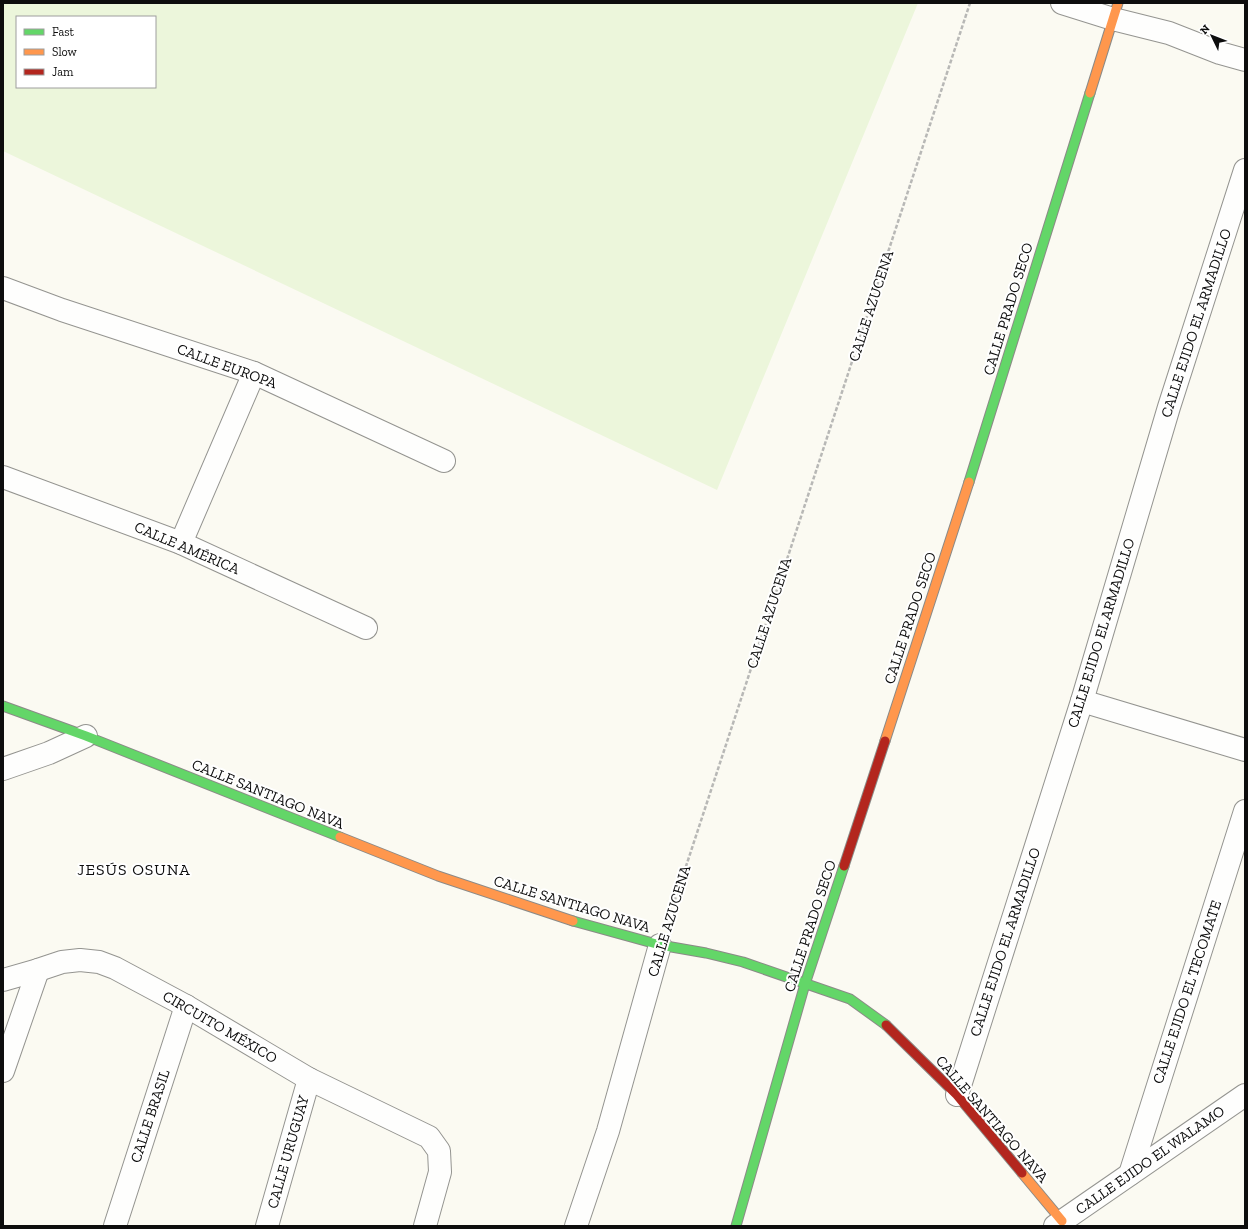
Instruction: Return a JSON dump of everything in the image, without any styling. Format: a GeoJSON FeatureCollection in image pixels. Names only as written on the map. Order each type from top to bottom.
{"type":"FeatureCollection","features":[{"type":"Feature","properties":{"kind":"street"},"geometry":{"type":"LineString","coordinates":[[1062,3],[1115,11],[1220,53],[1245,60]]}},
{"type":"Feature","properties":{"kind":"street","name":"CALLE PRADO SECO"},"geometry":{"type":"LineString","coordinates":[[736,1226],[805,984],[956,524],[1115,11]]}},
{"type":"Feature","properties":{"kind":"street","name":"CALLE EJIDO EL ARMADILLO"},"geometry":{"type":"LineString","coordinates":[[957,1095],[1082,701],[1170,407],[1245,170]]}},
{"type":"Feature","properties":{"kind":"street","name":"CALLE EUROPA"},"geometry":{"type":"LineString","coordinates":[[3,288],[62,310],[254,374],[444,461]]}},
{"type":"Feature","properties":{"kind":"street"},"geometry":{"type":"LineString","coordinates":[[181,543],[254,374]]}},
{"type":"Feature","properties":{"kind":"street","name":"CALLE AMÉRICA"},"geometry":{"type":"LineString","coordinates":[[3,478],[181,543],[366,628]]}},
{"type":"Feature","properties":{"kind":"street"},"geometry":{"type":"LineString","coordinates":[[1082,701],[1245,750]]}},
{"type":"Feature","properties":{"kind":"street","name":"CALLE SANTIAGO NAVA"},"geometry":{"type":"LineString","coordinates":[[3,706],[86,736],[438,876],[559,917],[660,945],[706,953],[743,962],[850,999],[886,1025],[957,1095],[1058,1224]]}},
{"type":"Feature","properties":{"kind":"street"},"geometry":{"type":"LineString","coordinates":[[3,769],[48,753],[86,736]]}},
{"type":"Feature","properties":{"kind":"street","name":"CALLE EJIDO EL TECOMATE"},"geometry":{"type":"LineString","coordinates":[[1130,1174],[1245,811]]}},
{"type":"Feature","properties":{"kind":"street","name":"CALLE AZUCENA"},"geometry":{"type":"LineString","coordinates":[[576,1226],[608,1130],[660,945]]}},
{"type":"Feature","properties":{"kind":"street","name":"CIRCUITO MÉXICO"},"geometry":{"type":"LineString","coordinates":[[3,980],[62,962],[80,960],[99,962],[115,968],[186,1006],[309,1079],[429,1137],[439,1151],[440,1172],[425,1226]]}},
{"type":"Feature","properties":{"kind":"street"},"geometry":{"type":"LineString","coordinates":[[3,1071],[38,970]]}},
{"type":"Feature","properties":{"kind":"street","name":"CALLE BRASIL"},"geometry":{"type":"LineString","coordinates":[[115,1226],[186,1006]]}},
{"type":"Feature","properties":{"kind":"street","name":"CALLE URUGUAY"},"geometry":{"type":"LineString","coordinates":[[267,1226],[309,1079]]}},
{"type":"Feature","properties":{"kind":"street","name":"CALLE EJIDO EL WALAMO"},"geometry":{"type":"LineString","coordinates":[[1058,1224],[1245,1095]]}},
{"type":"Feature","properties":{"kind":"path","name":"CALLE AZUCENA"},"geometry":{"type":"LineString","coordinates":[[660,945],[970,3]]}},
{"type":"Feature","properties":{"kind":"green space"},"geometry":{"type":"Polygon","coordinates":[[[3,3],[918,3],[717,490],[3,151],[3,3]]]}},
{"type":"Feature","properties":{"kind":"traffic: fast"},"geometry":{"type":"LineString","coordinates":[[969,482],[1090,93]]}},
{"type":"Feature","properties":{"kind":"traffic: fast"},"geometry":{"type":"LineString","coordinates":[[3,706],[86,736],[340,837]]}},
{"type":"Feature","properties":{"kind":"traffic: fast"},"geometry":{"type":"LineString","coordinates":[[736,1226],[805,984],[844,866]]}},
{"type":"Feature","properties":{"kind":"traffic: fast"},"geometry":{"type":"LineString","coordinates":[[573,921],[660,945],[706,953],[743,962],[850,999],[886,1025]]}},
{"type":"Feature","properties":{"kind":"traffic: slow"},"geometry":{"type":"LineString","coordinates":[[1090,93],[1118,3]]}},
{"type":"Feature","properties":{"kind":"traffic: slow"},"geometry":{"type":"LineString","coordinates":[[885,741],[969,482]]}},
{"type":"Feature","properties":{"kind":"traffic: slow"},"geometry":{"type":"LineString","coordinates":[[340,837],[438,876],[573,921]]}},
{"type":"Feature","properties":{"kind":"traffic: slow"},"geometry":{"type":"LineString","coordinates":[[1022,1173],[1062,1221]]}},
{"type":"Feature","properties":{"kind":"traffic: jam"},"geometry":{"type":"LineString","coordinates":[[844,866],[885,741]]}},
{"type":"Feature","properties":{"kind":"traffic: jam"},"geometry":{"type":"LineString","coordinates":[[886,1025],[957,1095],[1022,1173]]}},
{"type":"Feature","properties":{"kind":"district","name":"JESÚS OSUNA"},"geometry":{"type":"Point","coordinates":[134,869]}}]}
